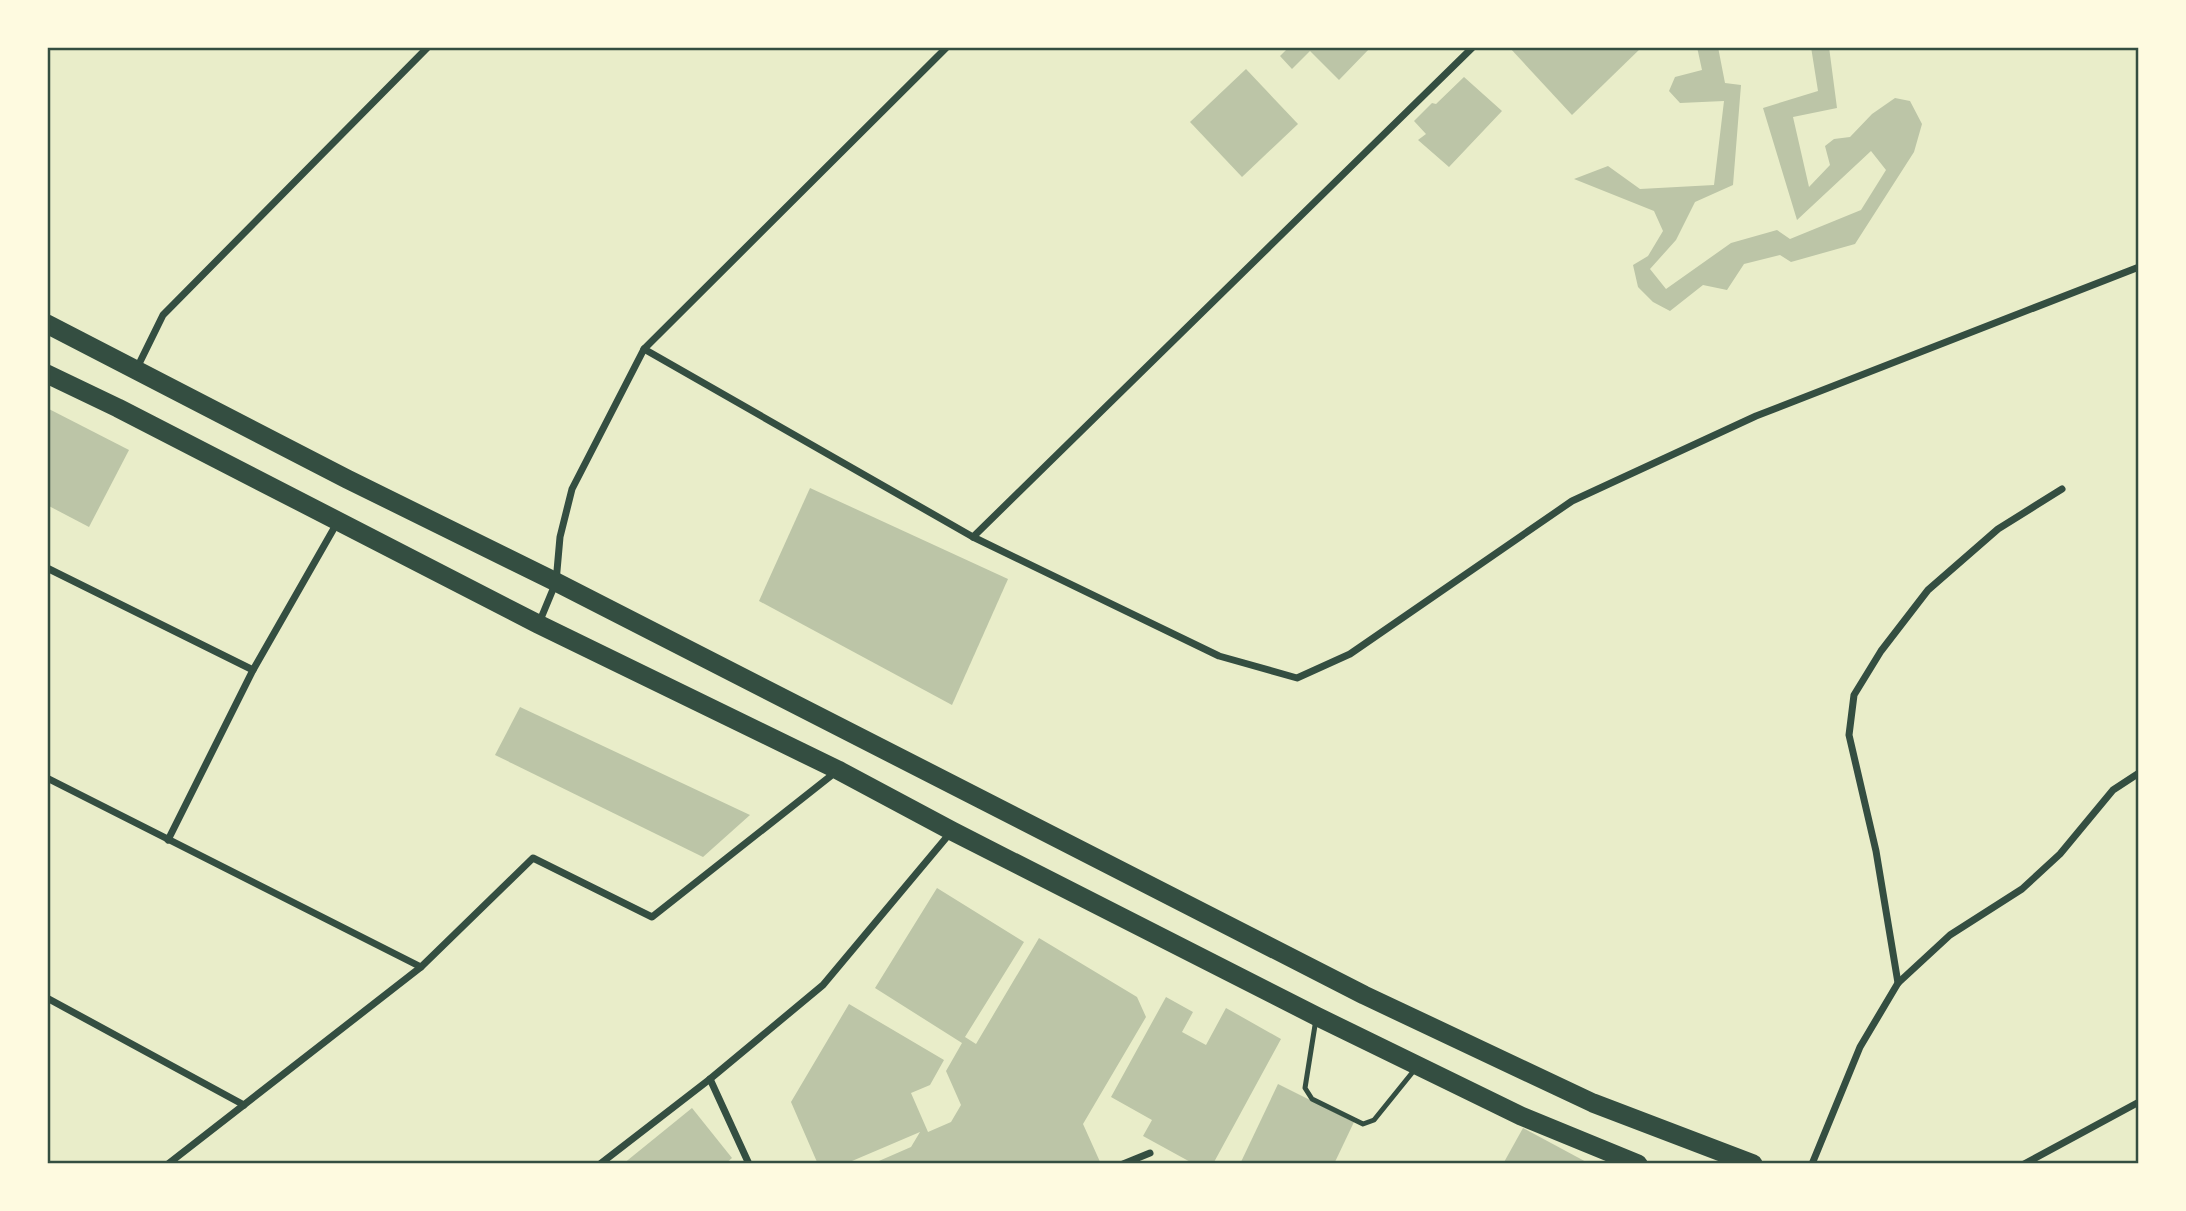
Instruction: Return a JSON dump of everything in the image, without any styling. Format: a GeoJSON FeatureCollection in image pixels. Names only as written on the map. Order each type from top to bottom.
{"type":"FeatureCollection","features":[{"type":"Feature","properties":{"kind":"highway"},"geometry":{"type":"LineString","coordinates":[[47,324],[1364,995],[1593,1103],[1753,1164]]}},
{"type":"Feature","properties":{"kind":"highway"},"geometry":{"type":"LineString","coordinates":[[47,374],[538,624],[838,770],[1316,1016],[1521,1116],[1638,1164]]}},
{"type":"Feature","properties":{"kind":"street"},"geometry":{"type":"LineString","coordinates":[[136,371],[163,315],[428,47]]}},
{"type":"Feature","properties":{"kind":"street"},"geometry":{"type":"LineString","coordinates":[[538,624],[556,582],[560,537],[572,489],[644,349],[947,47]]}},
{"type":"Feature","properties":{"kind":"street"},"geometry":{"type":"LineString","coordinates":[[973,537],[1473,47]]}},
{"type":"Feature","properties":{"kind":"street"},"geometry":{"type":"LineString","coordinates":[[644,349],[973,537],[1219,656],[1297,678],[1350,654],[1572,501],[1756,416],[2139,267]]}},
{"type":"Feature","properties":{"kind":"street"},"geometry":{"type":"LineString","coordinates":[[1898,983],[1876,850],[1849,735],[1854,695],[1881,651],[1928,590],[1998,529],[2062,489]]}},
{"type":"Feature","properties":{"kind":"street"},"geometry":{"type":"LineString","coordinates":[[168,840],[253,670],[338,521]]}},
{"type":"Feature","properties":{"kind":"street"},"geometry":{"type":"LineString","coordinates":[[47,568],[253,670]]}},
{"type":"Feature","properties":{"kind":"street"},"geometry":{"type":"LineString","coordinates":[[168,1164],[421,967],[533,858],[652,918],[838,770]]}},
{"type":"Feature","properties":{"kind":"street"},"geometry":{"type":"LineString","coordinates":[[1812,1164],[1860,1047],[1898,983],[1950,935],[2022,889],[2060,854],[2113,790],[2139,773]]}},
{"type":"Feature","properties":{"kind":"street"},"geometry":{"type":"LineString","coordinates":[[47,778],[421,967]]}},
{"type":"Feature","properties":{"kind":"street"},"geometry":{"type":"LineString","coordinates":[[600,1164],[710,1079],[823,985],[952,831]]}},
{"type":"Feature","properties":{"kind":"street"},"geometry":{"type":"LineString","coordinates":[[47,998],[244,1105]]}},
{"type":"Feature","properties":{"kind":"street"},"geometry":{"type":"LineString","coordinates":[[710,1079],[749,1164]]}},
{"type":"Feature","properties":{"kind":"street"},"geometry":{"type":"LineString","coordinates":[[2024,1164],[2139,1102]]}},
{"type":"Feature","properties":{"kind":"street"},"geometry":{"type":"LineString","coordinates":[[1123,1164],[1150,1153]]}},
{"type":"Feature","properties":{"kind":"lane"},"geometry":{"type":"LineString","coordinates":[[1316,1016],[1305,1088],[1312,1099],[1363,1124],[1374,1120],[1419,1066]]}},
{"type":"Feature","properties":{"kind":"building"},"geometry":{"type":"Polygon","coordinates":[[[1289,47],[1371,47],[1339,80],[1310,51],[1292,69],[1280,56],[1289,47]]]}},
{"type":"Feature","properties":{"kind":"building"},"geometry":{"type":"Polygon","coordinates":[[[1509,47],[1642,47],[1572,115],[1509,47]]]}},
{"type":"Feature","properties":{"kind":"building"},"geometry":{"type":"Polygon","coordinates":[[[1697,47],[1718,47],[1725,83],[1741,85],[1733,185],[1695,202],[1676,240],[1650,269],[1666,289],[1731,243],[1777,230],[1790,239],[1861,210],[1886,170],[1871,151],[1797,220],[1763,108],[1818,91],[1811,47],[1829,47],[1837,108],[1793,117],[1809,187],[1830,165],[1825,146],[1834,139],[1850,137],[1872,114],[1895,98],[1910,101],[1922,124],[1914,152],[1855,244],[1791,262],[1780,255],[1744,264],[1727,290],[1703,285],[1670,311],[1653,302],[1638,287],[1633,265],[1648,256],[1663,231],[1654,211],[1574,179],[1608,166],[1640,189],[1714,185],[1724,101],[1680,103],[1669,91],[1675,77],[1702,70],[1697,47]]]}},
{"type":"Feature","properties":{"kind":"building"},"geometry":{"type":"Polygon","coordinates":[[[1246,69],[1298,124],[1242,177],[1190,122],[1246,69]]]}},
{"type":"Feature","properties":{"kind":"building"},"geometry":{"type":"Polygon","coordinates":[[[1464,77],[1502,111],[1449,167],[1418,140],[1426,134],[1414,121],[1464,77]]]}},
{"type":"Feature","properties":{"kind":"building"},"geometry":{"type":"Polygon","coordinates":[[[47,408],[129,450],[89,527],[47,505],[47,408]]]}},
{"type":"Feature","properties":{"kind":"building"},"geometry":{"type":"Polygon","coordinates":[[[810,488],[1008,579],[952,705],[759,601],[810,488]]]}},
{"type":"Feature","properties":{"kind":"building"},"geometry":{"type":"Polygon","coordinates":[[[520,707],[750,815],[703,857],[495,755],[520,707]]]}},
{"type":"Feature","properties":{"kind":"building"},"geometry":{"type":"Polygon","coordinates":[[[937,888],[1024,942],[965,1037],[976,1044],[1039,938],[1137,997],[1146,1017],[1083,1124],[1101,1164],[872,1164],[911,1147],[920,1132],[845,1164],[817,1162],[791,1102],[849,1004],[944,1060],[930,1085],[911,1093],[928,1132],[951,1122],[961,1105],[946,1071],[962,1043],[875,988],[937,888]]]}},
{"type":"Feature","properties":{"kind":"building"},"geometry":{"type":"Polygon","coordinates":[[[1166,997],[1193,1012],[1182,1032],[1206,1045],[1226,1008],[1281,1039],[1213,1164],[1194,1164],[1143,1136],[1152,1120],[1111,1097],[1166,997]]]}},
{"type":"Feature","properties":{"kind":"building"},"geometry":{"type":"Polygon","coordinates":[[[1278,1084],[1354,1122],[1334,1164],[1240,1164],[1278,1084]]]}},
{"type":"Feature","properties":{"kind":"building"},"geometry":{"type":"Polygon","coordinates":[[[692,1108],[732,1158],[725,1164],[623,1164],[692,1108]]]}},
{"type":"Feature","properties":{"kind":"building"},"geometry":{"type":"Polygon","coordinates":[[[1523,1128],[1590,1164],[1503,1164],[1523,1128]]]}}]}
